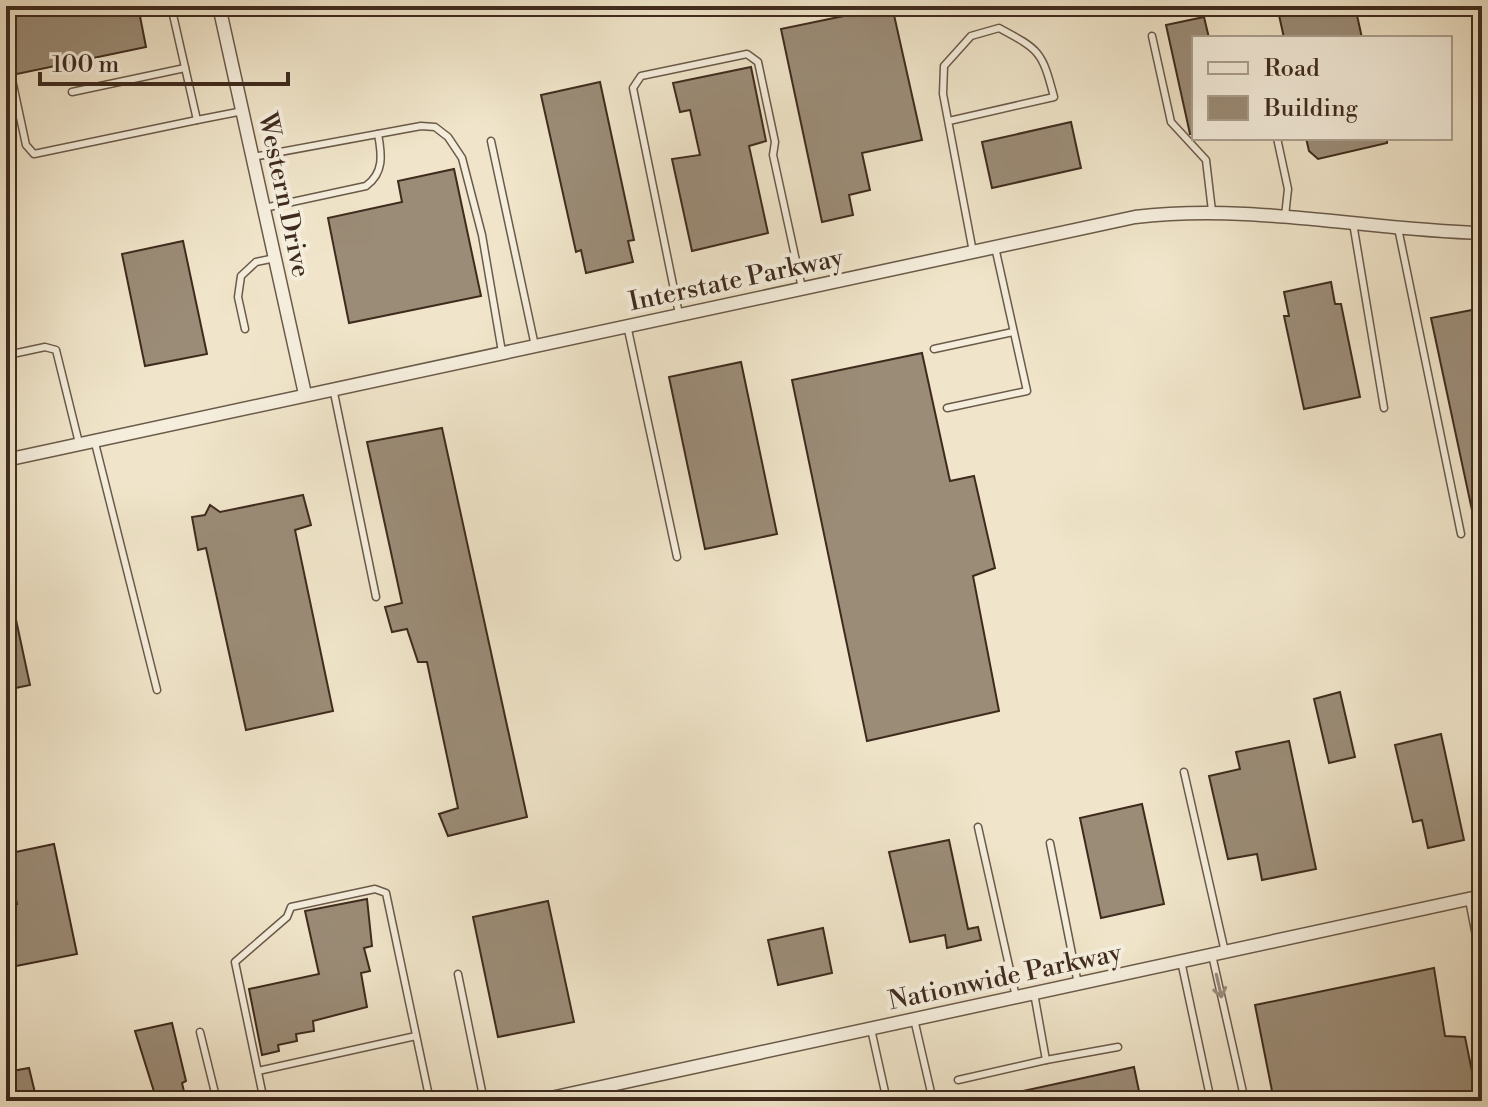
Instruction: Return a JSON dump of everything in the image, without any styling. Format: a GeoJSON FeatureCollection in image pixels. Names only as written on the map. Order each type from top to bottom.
{"type":"FeatureCollection","features":[{"type":"Feature","properties":{"kind":"street","name":"Western Drive"},"geometry":{"type":"LineString","coordinates":[[219,6],[305,394]]}},
{"type":"Feature","properties":{"kind":"street","name":"Interstate Parkway"},"geometry":{"type":"LineString","coordinates":[[6,460],[1135,217],[1212,211],[1482,233]]}},
{"type":"Feature","properties":{"kind":"street","name":"Nationwide Parkway"},"geometry":{"type":"LineString","coordinates":[[537,1101],[563,1098],[1476,898]]}},
{"type":"Feature","properties":{"kind":"lane"},"geometry":{"type":"LineString","coordinates":[[171,6],[197,120]]}},
{"type":"Feature","properties":{"kind":"lane"},"geometry":{"type":"LineString","coordinates":[[949,121],[1054,97],[1046,66],[1035,47],[999,28],[971,36],[944,66],[943,94],[973,252]]}},
{"type":"Feature","properties":{"kind":"lane"},"geometry":{"type":"LineString","coordinates":[[1152,36],[1171,122],[1206,160],[1212,211]]}},
{"type":"Feature","properties":{"kind":"lane"},"geometry":{"type":"LineString","coordinates":[[679,314],[633,88],[641,76],[747,54],[758,62],[775,142],[773,155],[802,288]]}},
{"type":"Feature","properties":{"kind":"lane"},"geometry":{"type":"LineString","coordinates":[[72,92],[185,68]]}},
{"type":"Feature","properties":{"kind":"lane"},"geometry":{"type":"LineString","coordinates":[[11,75],[26,145],[34,154],[243,111]]}},
{"type":"Feature","properties":{"kind":"lane"},"geometry":{"type":"LineString","coordinates":[[253,157],[421,126],[435,127],[448,137],[462,158],[482,235],[502,352]]}},
{"type":"Feature","properties":{"kind":"lane"},"geometry":{"type":"LineString","coordinates":[[264,208],[366,186],[376,179],[380,166],[378,134]]}},
{"type":"Feature","properties":{"kind":"lane"},"geometry":{"type":"LineString","coordinates":[[1277,140],[1288,189],[1285,216]]}},
{"type":"Feature","properties":{"kind":"lane"},"geometry":{"type":"LineString","coordinates":[[491,141],[535,346]]}},
{"type":"Feature","properties":{"kind":"lane"},"geometry":{"type":"LineString","coordinates":[[1353,223],[1384,408]]}},
{"type":"Feature","properties":{"kind":"lane"},"geometry":{"type":"LineString","coordinates":[[1398,228],[1461,534]]}},
{"type":"Feature","properties":{"kind":"lane"},"geometry":{"type":"LineString","coordinates":[[947,408],[1027,391],[995,247]]}},
{"type":"Feature","properties":{"kind":"lane"},"geometry":{"type":"LineString","coordinates":[[245,329],[238,297],[241,276],[256,262],[275,258]]}},
{"type":"Feature","properties":{"kind":"lane"},"geometry":{"type":"LineString","coordinates":[[627,325],[677,557]]}},
{"type":"Feature","properties":{"kind":"lane"},"geometry":{"type":"LineString","coordinates":[[934,349],[1013,332]]}},
{"type":"Feature","properties":{"kind":"lane"},"geometry":{"type":"LineString","coordinates":[[17,353],[45,347],[56,350],[79,443]]}},
{"type":"Feature","properties":{"kind":"lane"},"geometry":{"type":"LineString","coordinates":[[333,388],[376,597]]}},
{"type":"Feature","properties":{"kind":"lane"},"geometry":{"type":"LineString","coordinates":[[94,439],[157,690]]}},
{"type":"Feature","properties":{"kind":"lane"},"geometry":{"type":"LineString","coordinates":[[1184,772],[1225,952]]}},
{"type":"Feature","properties":{"kind":"lane"},"geometry":{"type":"LineString","coordinates":[[978,827],[1016,997]]}},
{"type":"Feature","properties":{"kind":"lane"},"geometry":{"type":"LineString","coordinates":[[1050,843],[1078,984]]}},
{"type":"Feature","properties":{"kind":"lane"},"geometry":{"type":"LineString","coordinates":[[264,1101],[235,962],[287,917],[291,907],[375,889],[386,893],[430,1101]]}},
{"type":"Feature","properties":{"kind":"lane"},"geometry":{"type":"LineString","coordinates":[[1476,898],[1482,967]]}},
{"type":"Feature","properties":{"kind":"lane"},"geometry":{"type":"LineString","coordinates":[[1212,955],[1245,1101]]}},
{"type":"Feature","properties":{"kind":"lane"},"geometry":{"type":"LineString","coordinates":[[1181,961],[1211,1101]]}},
{"type":"Feature","properties":{"kind":"lane"},"geometry":{"type":"LineString","coordinates":[[458,974],[484,1101]]}},
{"type":"Feature","properties":{"kind":"lane"},"geometry":{"type":"LineString","coordinates":[[1034,993],[1046,1060]]}},
{"type":"Feature","properties":{"kind":"lane"},"geometry":{"type":"LineString","coordinates":[[914,1019],[933,1101]]}},
{"type":"Feature","properties":{"kind":"lane"},"geometry":{"type":"LineString","coordinates":[[871,1029],[887,1101]]}},
{"type":"Feature","properties":{"kind":"lane"},"geometry":{"type":"LineString","coordinates":[[200,1032],[217,1101]]}},
{"type":"Feature","properties":{"kind":"lane"},"geometry":{"type":"LineString","coordinates":[[258,1071],[416,1036]]}},
{"type":"Feature","properties":{"kind":"lane"},"geometry":{"type":"LineString","coordinates":[[958,1080],[1118,1047]]}},
{"type":"Feature","properties":{"kind":"building"},"geometry":{"type":"Polygon","coordinates":[[[6,6],[138,6],[146,47],[17,74],[12,69],[6,72],[6,6]]]}},
{"type":"Feature","properties":{"kind":"building"},"geometry":{"type":"Polygon","coordinates":[[[892,6],[922,140],[862,153],[870,190],[849,195],[853,215],[822,222],[781,29],[892,6]]]}},
{"type":"Feature","properties":{"kind":"building"},"geometry":{"type":"Polygon","coordinates":[[[1277,6],[1355,6],[1362,36],[1284,36],[1277,6]]]}},
{"type":"Feature","properties":{"kind":"building"},"geometry":{"type":"Polygon","coordinates":[[[1204,17],[1209,36],[1192,36],[1192,134],[1190,134],[1166,25],[1204,17]]]}},
{"type":"Feature","properties":{"kind":"building"},"geometry":{"type":"Polygon","coordinates":[[[751,67],[766,141],[749,146],[768,233],[692,251],[672,159],[700,155],[690,110],[680,112],[673,83],[751,67]]]}},
{"type":"Feature","properties":{"kind":"building"},"geometry":{"type":"Polygon","coordinates":[[[600,82],[634,240],[628,241],[633,262],[586,273],[581,250],[576,252],[541,95],[600,82]]]}},
{"type":"Feature","properties":{"kind":"building"},"geometry":{"type":"Polygon","coordinates":[[[1071,122],[1081,168],[992,188],[982,142],[1071,122]]]}},
{"type":"Feature","properties":{"kind":"building"},"geometry":{"type":"Polygon","coordinates":[[[1306,140],[1387,140],[1387,143],[1318,159],[1309,151],[1306,140]]]}},
{"type":"Feature","properties":{"kind":"building"},"geometry":{"type":"Polygon","coordinates":[[[454,169],[481,296],[349,323],[328,218],[402,202],[398,181],[454,169]]]}},
{"type":"Feature","properties":{"kind":"building"},"geometry":{"type":"Polygon","coordinates":[[[183,241],[207,354],[145,366],[122,254],[183,241]]]}},
{"type":"Feature","properties":{"kind":"building"},"geometry":{"type":"Polygon","coordinates":[[[1331,282],[1335,304],[1341,304],[1360,397],[1304,409],[1284,316],[1289,316],[1284,292],[1331,282]]]}},
{"type":"Feature","properties":{"kind":"building"},"geometry":{"type":"Polygon","coordinates":[[[1482,308],[1482,529],[1476,529],[1431,318],[1482,308]]]}},
{"type":"Feature","properties":{"kind":"building"},"geometry":{"type":"Polygon","coordinates":[[[922,353],[950,481],[974,476],[995,568],[973,576],[999,711],[867,741],[792,380],[922,353]]]}},
{"type":"Feature","properties":{"kind":"building"},"geometry":{"type":"Polygon","coordinates":[[[741,362],[777,534],[705,549],[669,377],[741,362]]]}},
{"type":"Feature","properties":{"kind":"building"},"geometry":{"type":"Polygon","coordinates":[[[442,428],[527,817],[448,836],[439,814],[458,808],[427,662],[418,662],[407,629],[392,632],[385,607],[402,603],[367,442],[442,428]]]}},
{"type":"Feature","properties":{"kind":"building"},"geometry":{"type":"Polygon","coordinates":[[[303,495],[311,525],[295,530],[333,711],[246,730],[206,548],[198,550],[192,517],[205,515],[210,505],[220,512],[303,495]]]}},
{"type":"Feature","properties":{"kind":"building"},"geometry":{"type":"Polygon","coordinates":[[[12,601],[30,685],[6,690],[6,602],[12,601]]]}},
{"type":"Feature","properties":{"kind":"building"},"geometry":{"type":"Polygon","coordinates":[[[1340,692],[1355,757],[1329,763],[1314,699],[1340,692]]]}},
{"type":"Feature","properties":{"kind":"building"},"geometry":{"type":"Polygon","coordinates":[[[1441,734],[1464,840],[1428,848],[1422,820],[1413,822],[1395,745],[1441,734]]]}},
{"type":"Feature","properties":{"kind":"building"},"geometry":{"type":"Polygon","coordinates":[[[1289,741],[1316,869],[1262,880],[1257,854],[1228,859],[1209,776],[1240,769],[1236,752],[1289,741]]]}},
{"type":"Feature","properties":{"kind":"building"},"geometry":{"type":"Polygon","coordinates":[[[1142,804],[1164,904],[1101,918],[1080,818],[1142,804]]]}},
{"type":"Feature","properties":{"kind":"building"},"geometry":{"type":"Polygon","coordinates":[[[949,840],[968,929],[978,927],[981,940],[947,948],[945,935],[910,942],[889,852],[949,840]]]}},
{"type":"Feature","properties":{"kind":"building"},"geometry":{"type":"Polygon","coordinates":[[[54,844],[77,954],[6,968],[6,907],[17,904],[6,854],[54,844]]]}},
{"type":"Feature","properties":{"kind":"building"},"geometry":{"type":"Polygon","coordinates":[[[367,899],[372,946],[364,948],[370,971],[361,973],[367,1007],[313,1021],[314,1031],[296,1034],[297,1041],[278,1045],[279,1051],[262,1055],[249,989],[319,974],[305,911],[367,899]]]}},
{"type":"Feature","properties":{"kind":"building"},"geometry":{"type":"Polygon","coordinates":[[[548,901],[574,1022],[498,1037],[473,917],[548,901]]]}},
{"type":"Feature","properties":{"kind":"building"},"geometry":{"type":"Polygon","coordinates":[[[823,928],[832,973],[778,985],[768,940],[823,928]]]}},
{"type":"Feature","properties":{"kind":"building"},"geometry":{"type":"Polygon","coordinates":[[[1434,968],[1445,1036],[1465,1037],[1478,1101],[1274,1101],[1255,1005],[1434,968]]]}},
{"type":"Feature","properties":{"kind":"building"},"geometry":{"type":"Polygon","coordinates":[[[172,1023],[186,1081],[182,1083],[185,1096],[157,1101],[135,1031],[172,1023]]]}},
{"type":"Feature","properties":{"kind":"building"},"geometry":{"type":"Polygon","coordinates":[[[1134,1067],[1141,1101],[1005,1101],[1004,1095],[1134,1067]]]}},
{"type":"Feature","properties":{"kind":"building"},"geometry":{"type":"Polygon","coordinates":[[[29,1068],[37,1101],[6,1101],[6,1072],[29,1068]]]}}]}
